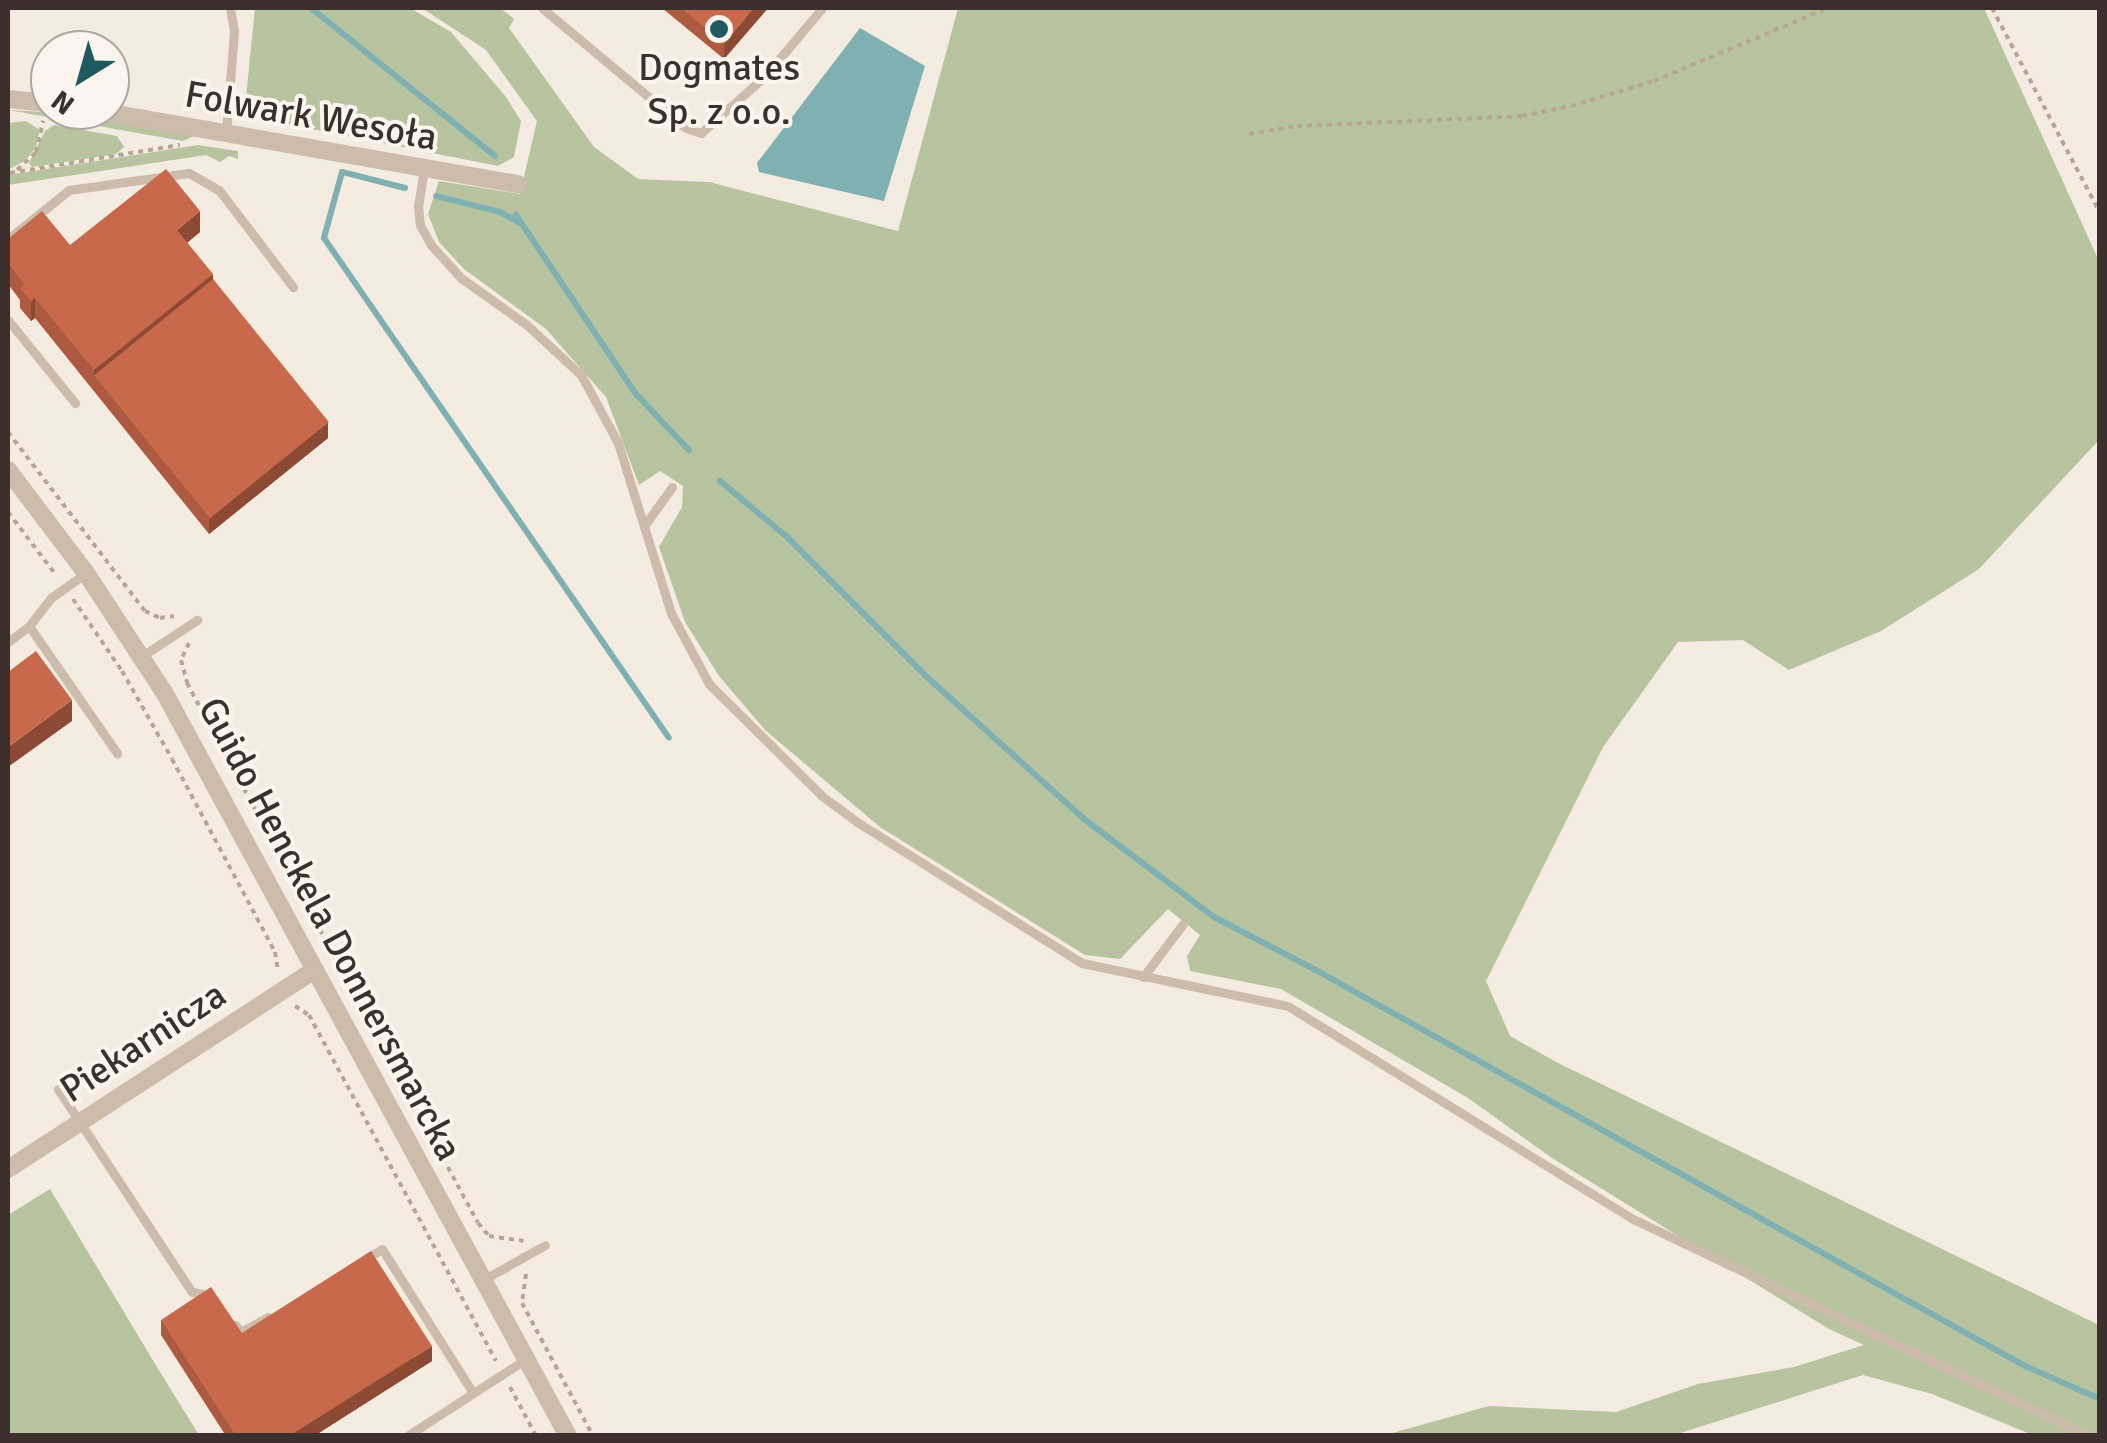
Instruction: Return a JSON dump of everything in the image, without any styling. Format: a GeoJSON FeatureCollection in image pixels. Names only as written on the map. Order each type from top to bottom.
{"type":"FeatureCollection","features":[{"type":"Feature","properties":{"kind":"street","name":"Folwark Wesoła"},"geometry":{"type":"LineString","coordinates":[[130,116],[519,184]]}},
{"type":"Feature","properties":{"kind":"street","name":"Guido Henckela Donnersmarcka"},"geometry":{"type":"LineString","coordinates":[[8,470],[86,573],[142,656],[568,1436]]}},
{"type":"Feature","properties":{"kind":"street","name":"Piekarnicza"},"geometry":{"type":"LineString","coordinates":[[8,1169],[315,970]]}},
{"type":"Feature","properties":{"kind":"lane"},"geometry":{"type":"LineString","coordinates":[[226,133],[234,31],[230,8]]}},
{"type":"Feature","properties":{"kind":"lane"},"geometry":{"type":"LineString","coordinates":[[542,8],[686,128],[701,134],[765,76],[822,8]]}},
{"type":"Feature","properties":{"kind":"lane"},"geometry":{"type":"LineString","coordinates":[[424,169],[418,206],[420,225],[431,245],[460,278],[527,326],[581,375],[618,443],[671,613],[709,684],[822,796],[1050,947],[1106,971],[1177,980],[1288,1006],[1631,1218],[2089,1436]]}},
{"type":"Feature","properties":{"kind":"lane"},"geometry":{"type":"LineString","coordinates":[[8,239],[69,190],[189,174],[218,190],[293,287]]}},
{"type":"Feature","properties":{"kind":"lane"},"geometry":{"type":"LineString","coordinates":[[8,320],[74,402]]}},
{"type":"Feature","properties":{"kind":"lane"},"geometry":{"type":"LineString","coordinates":[[644,526],[672,487]]}},
{"type":"Feature","properties":{"kind":"lane"},"geometry":{"type":"LineString","coordinates":[[8,642],[86,573]]}},
{"type":"Feature","properties":{"kind":"lane"},"geometry":{"type":"LineString","coordinates":[[142,656],[196,620]]}},
{"type":"Feature","properties":{"kind":"lane"},"geometry":{"type":"LineString","coordinates":[[29,626],[117,753]]}},
{"type":"Feature","properties":{"kind":"lane"},"geometry":{"type":"LineString","coordinates":[[1142,976],[1183,924]]}},
{"type":"Feature","properties":{"kind":"lane"},"geometry":{"type":"LineString","coordinates":[[58,1089],[192,1292],[212,1296],[222,1308]]}},
{"type":"Feature","properties":{"kind":"lane"},"geometry":{"type":"LineString","coordinates":[[483,1280],[545,1245]]}},
{"type":"Feature","properties":{"kind":"lane"},"geometry":{"type":"LineString","coordinates":[[350,1269],[382,1249],[473,1392]]}},
{"type":"Feature","properties":{"kind":"lane"},"geometry":{"type":"LineString","coordinates":[[231,1320],[241,1332],[286,1307]]}},
{"type":"Feature","properties":{"kind":"lane"},"geometry":{"type":"LineString","coordinates":[[407,1436],[526,1360]]}},
{"type":"Feature","properties":{"kind":"path"},"geometry":{"type":"LineString","coordinates":[[1249,134],[1297,126],[1522,116],[1571,106],[1654,81],[1828,8]]}},
{"type":"Feature","properties":{"kind":"path"},"geometry":{"type":"LineString","coordinates":[[1992,8],[2100,213]]}},
{"type":"Feature","properties":{"kind":"path"},"geometry":{"type":"LineString","coordinates":[[9,173],[36,152],[42,130]]}},
{"type":"Feature","properties":{"kind":"path"},"geometry":{"type":"LineString","coordinates":[[9,173],[180,144]]}},
{"type":"Feature","properties":{"kind":"path"},"geometry":{"type":"LineString","coordinates":[[8,432],[146,612],[160,618],[176,616],[191,640],[180,660],[187,683],[478,1223],[489,1236],[523,1239],[535,1263],[526,1274],[522,1303],[593,1436]]}},
{"type":"Feature","properties":{"kind":"path"},"geometry":{"type":"LineString","coordinates":[[8,512],[122,671],[275,952],[279,975]]}},
{"type":"Feature","properties":{"kind":"path"},"geometry":{"type":"LineString","coordinates":[[294,1005],[309,1015],[536,1436]]}},
{"type":"Feature","properties":{"kind":"green space"},"geometry":{"type":"Polygon","coordinates":[[[255,8],[410,8],[451,32],[506,97],[521,121],[514,157],[498,166],[252,117],[245,107],[255,8]]]}},
{"type":"Feature","properties":{"kind":"green space"},"geometry":{"type":"Polygon","coordinates":[[[422,8],[500,8],[514,19],[509,28],[594,147],[638,179],[709,182],[898,231],[958,8],[1984,8],[2099,261],[2099,440],[1979,569],[1881,631],[1789,670],[1743,640],[1678,642],[1603,747],[1486,981],[1510,1036],[1558,1063],[2099,1325],[2099,1435],[2033,1435],[1932,1394],[1863,1375],[1674,1435],[1385,1435],[1489,1406],[1616,1412],[1698,1384],[1794,1367],[1864,1345],[1829,1329],[1552,1158],[1468,1098],[1281,989],[1190,971],[1187,956],[1200,935],[1168,909],[1120,959],[1085,955],[880,827],[765,730],[719,676],[685,622],[659,547],[682,507],[683,486],[660,471],[639,485],[606,397],[546,329],[464,269],[439,242],[428,214],[439,181],[520,194],[537,121],[486,50],[422,8]]]}},
{"type":"Feature","properties":{"kind":"green space"},"geometry":{"type":"Polygon","coordinates":[[[26,121],[30,130],[40,130],[36,147],[26,160],[8,170],[8,123],[26,121]]]}},
{"type":"Feature","properties":{"kind":"green space"},"geometry":{"type":"Polygon","coordinates":[[[130,124],[194,136],[183,141],[121,130],[130,130],[130,124]]]}},
{"type":"Feature","properties":{"kind":"green space"},"geometry":{"type":"Polygon","coordinates":[[[83,130],[117,136],[124,147],[116,154],[32,167],[29,163],[45,131],[83,130]]]}},
{"type":"Feature","properties":{"kind":"green space"},"geometry":{"type":"Polygon","coordinates":[[[198,145],[238,151],[238,159],[229,156],[220,162],[206,155],[8,185],[8,175],[198,145]]]}},
{"type":"Feature","properties":{"kind":"green space"},"geometry":{"type":"Polygon","coordinates":[[[50,1189],[199,1435],[8,1435],[8,1215],[50,1189]]]}},
{"type":"Feature","properties":{"kind":"water"},"geometry":{"type":"Polygon","coordinates":[[[860,28],[925,66],[884,201],[759,172],[757,163],[860,28]]]}},
{"type":"Feature","properties":{"kind":"building"},"geometry":{"type":"Polygon","coordinates":[[[681,8],[754,8],[724,44],[681,8]]]}},
{"type":"Feature","properties":{"kind":"building"},"geometry":{"type":"Polygon","coordinates":[[[166,169],[200,211],[177,230],[213,274],[94,370],[35,298],[31,301],[20,288],[24,284],[8,263],[8,239],[42,211],[70,245],[166,169]]]}},
{"type":"Feature","properties":{"kind":"building"},"geometry":{"type":"Polygon","coordinates":[[[213,279],[329,422],[210,518],[94,375],[213,279]]]}},
{"type":"Feature","properties":{"kind":"building"},"geometry":{"type":"Polygon","coordinates":[[[36,651],[72,700],[8,747],[8,672],[36,651]]]}},
{"type":"Feature","properties":{"kind":"building"},"geometry":{"type":"Polygon","coordinates":[[[371,1251],[432,1346],[289,1436],[236,1436],[161,1320],[211,1287],[242,1333],[371,1251]]]}},
{"type":"Feature","properties":{"kind":"waterway"},"geometry":{"type":"LineString","coordinates":[[311,8],[495,156]]}},
{"type":"Feature","properties":{"kind":"waterway"},"geometry":{"type":"LineString","coordinates":[[405,188],[342,172],[324,238],[669,738]]}},
{"type":"Feature","properties":{"kind":"waterway"},"geometry":{"type":"LineString","coordinates":[[436,196],[500,212],[520,223]]}},
{"type":"Feature","properties":{"kind":"waterway"},"geometry":{"type":"LineString","coordinates":[[516,215],[636,394],[689,450]]}},
{"type":"Feature","properties":{"kind":"waterway"},"geometry":{"type":"LineString","coordinates":[[720,481],[787,537],[927,677],[1084,819],[1214,917],[2025,1366],[2100,1399]]}},
{"type":"Feature","properties":{"kind":"place","name":"Dogmates Sp. z o.o."},"geometry":{"type":"Point","coordinates":[719,29]}}]}
